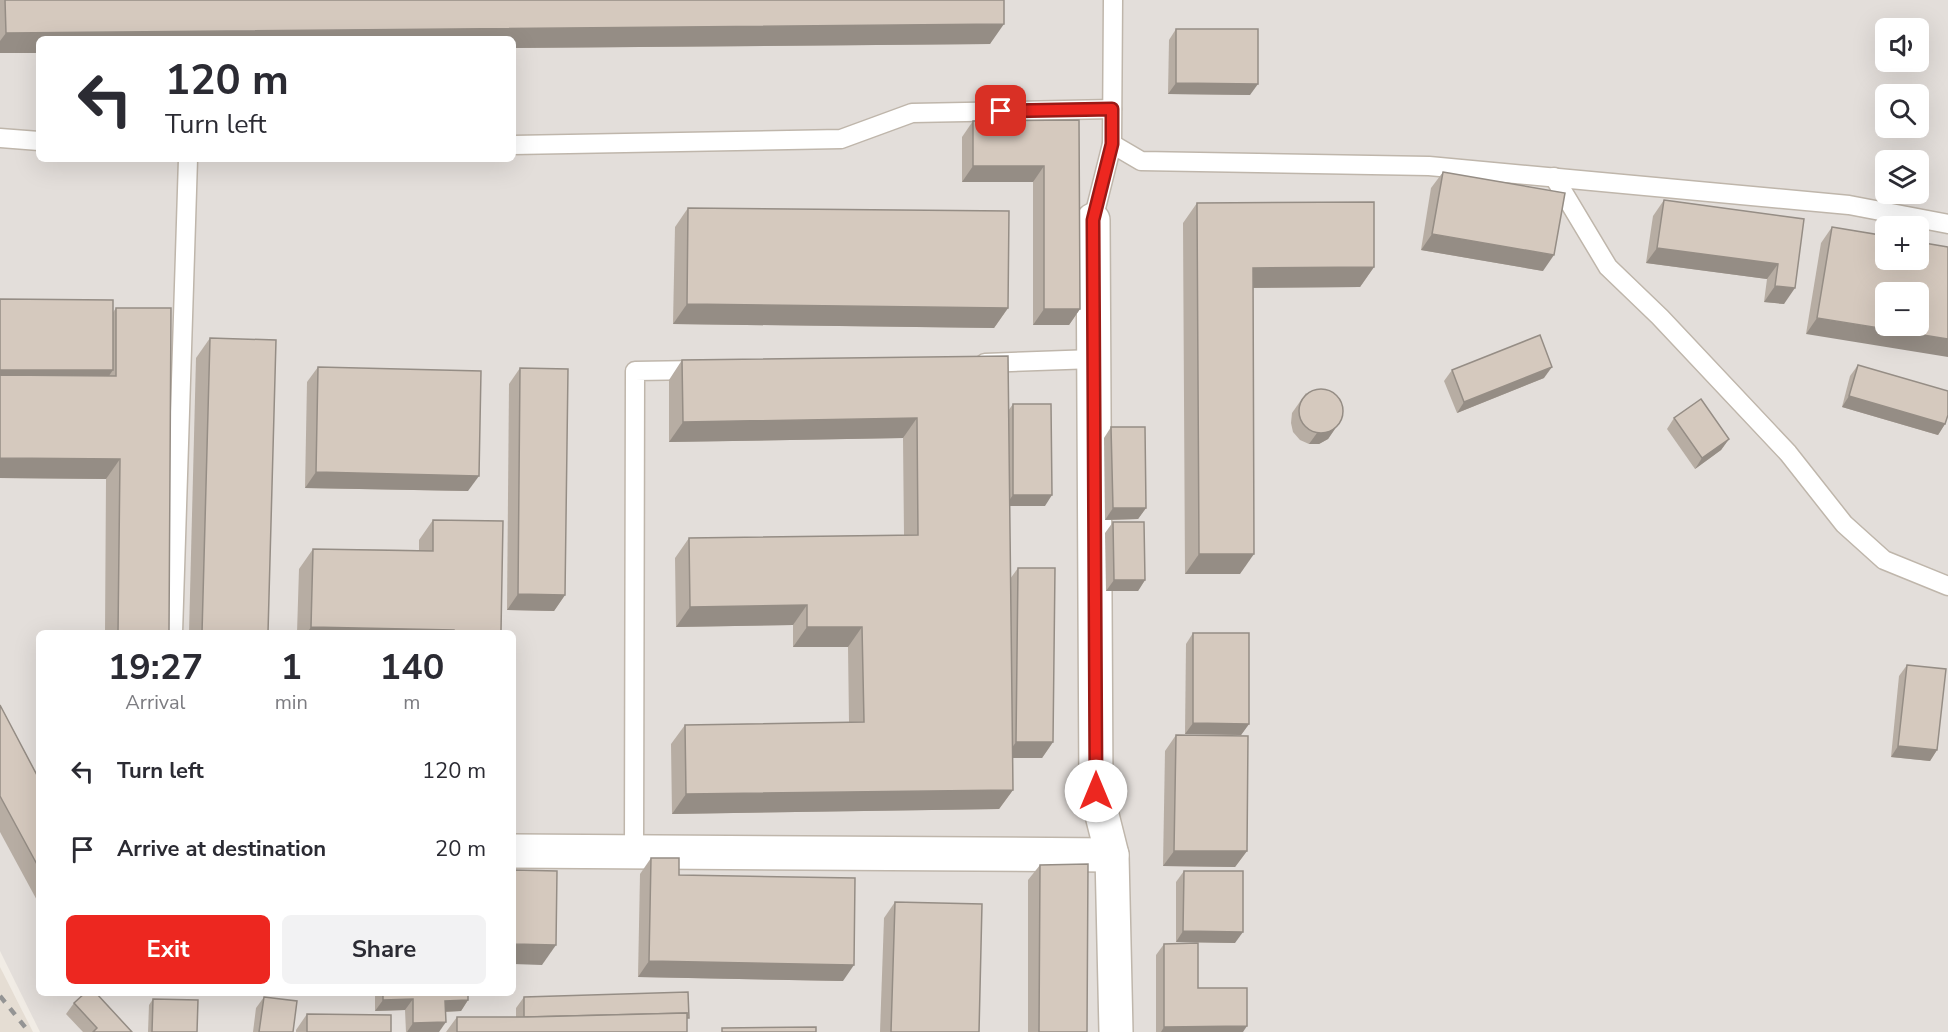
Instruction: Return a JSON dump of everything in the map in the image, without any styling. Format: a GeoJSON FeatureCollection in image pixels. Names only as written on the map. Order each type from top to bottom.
{"type":"FeatureCollection","features":[{"type":"Feature","properties":{"kind":"street"},"geometry":{"type":"LineString","coordinates":[[1093,220],[1096,791],[1112,855],[1116,1032]]}},
{"type":"Feature","properties":{"kind":"street"},"geometry":{"type":"LineString","coordinates":[[516,851],[1112,855]]}},
{"type":"Feature","properties":{"kind":"lane"},"geometry":{"type":"LineString","coordinates":[[1093,220],[1112,144],[1113,0]]}},
{"type":"Feature","properties":{"kind":"lane"},"geometry":{"type":"LineString","coordinates":[[516,145],[841,140],[912,113],[1112,109]]}},
{"type":"Feature","properties":{"kind":"lane"},"geometry":{"type":"LineString","coordinates":[[0,138],[36,141]]}},
{"type":"Feature","properties":{"kind":"lane"},"geometry":{"type":"LineString","coordinates":[[1112,144],[1142,161],[1429,166],[1850,206],[1948,224]]}},
{"type":"Feature","properties":{"kind":"lane"},"geometry":{"type":"LineString","coordinates":[[173,630],[188,162]]}},
{"type":"Feature","properties":{"kind":"lane"},"geometry":{"type":"LineString","coordinates":[[1554,177],[1608,267],[1660,317],[1788,453],[1844,524],[1884,560],[1948,586]]}},
{"type":"Feature","properties":{"kind":"lane"},"geometry":{"type":"LineString","coordinates":[[968,363],[1094,359]]}},
{"type":"Feature","properties":{"kind":"lane"},"geometry":{"type":"LineString","coordinates":[[634,852],[635,371],[718,369]]}},
{"type":"Feature","properties":{"kind":"shaded area"},"geometry":{"type":"Polygon","coordinates":[[[0,0],[1948,0],[1948,1032],[40,1032],[0,951],[0,0]]]}},
{"type":"Feature","properties":{"kind":"shaded area"},"geometry":{"type":"Polygon","coordinates":[[[0,967],[33,1032],[0,1032],[0,967]]]}},
{"type":"Feature","properties":{"kind":"building"},"geometry":{"type":"Polygon","coordinates":[[[5,0],[1004,0],[1004,24],[6,33],[5,0]]]}},
{"type":"Feature","properties":{"kind":"building"},"geometry":{"type":"Polygon","coordinates":[[[1176,29],[1258,29],[1258,84],[1176,83],[1176,29]]]}},
{"type":"Feature","properties":{"kind":"building"},"geometry":{"type":"Polygon","coordinates":[[[1079,120],[1080,309],[1044,309],[1044,166],[973,166],[973,121],[1079,120]]]}},
{"type":"Feature","properties":{"kind":"building"},"geometry":{"type":"Polygon","coordinates":[[[1443,172],[1565,193],[1554,255],[1432,234],[1443,172]]]}},
{"type":"Feature","properties":{"kind":"building"},"geometry":{"type":"Polygon","coordinates":[[[1664,200],[1804,219],[1795,288],[1775,286],[1778,264],[1657,248],[1664,200]]]}},
{"type":"Feature","properties":{"kind":"building"},"geometry":{"type":"Polygon","coordinates":[[[1374,202],[1374,267],[1253,268],[1254,554],[1199,554],[1197,203],[1374,202]]]}},
{"type":"Feature","properties":{"kind":"building"},"geometry":{"type":"Polygon","coordinates":[[[688,208],[1009,211],[1008,308],[687,304],[688,208]]]}},
{"type":"Feature","properties":{"kind":"building"},"geometry":{"type":"Polygon","coordinates":[[[1832,227],[1875,234],[1875,270],[1929,270],[1929,244],[1948,247],[1948,339],[1929,336],[1929,282],[1875,282],[1875,327],[1817,318],[1832,227]]]}},
{"type":"Feature","properties":{"kind":"building"},"geometry":{"type":"Polygon","coordinates":[[[0,299],[113,300],[113,370],[0,370],[0,299]]]}},
{"type":"Feature","properties":{"kind":"building"},"geometry":{"type":"Polygon","coordinates":[[[116,308],[171,308],[169,630],[118,630],[120,459],[0,458],[0,375],[116,376],[116,308]]]}},
{"type":"Feature","properties":{"kind":"building"},"geometry":{"type":"Polygon","coordinates":[[[1540,335],[1552,367],[1464,402],[1452,370],[1540,335]]]}},
{"type":"Feature","properties":{"kind":"building"},"geometry":{"type":"Polygon","coordinates":[[[210,338],[276,340],[268,630],[202,630],[210,338]]]}},
{"type":"Feature","properties":{"kind":"building"},"geometry":{"type":"Polygon","coordinates":[[[1008,356],[1013,790],[686,794],[685,725],[864,722],[862,627],[807,627],[807,605],[690,607],[689,538],[918,535],[917,418],[683,422],[682,360],[1008,356]]]}},
{"type":"Feature","properties":{"kind":"building"},"geometry":{"type":"Polygon","coordinates":[[[1858,365],[1948,391],[1948,415],[1945,424],[1849,396],[1858,365]]]}},
{"type":"Feature","properties":{"kind":"building"},"geometry":{"type":"Polygon","coordinates":[[[318,367],[481,371],[479,476],[316,472],[318,367]]]}},
{"type":"Feature","properties":{"kind":"building"},"geometry":{"type":"Polygon","coordinates":[[[520,368],[568,369],[565,595],[518,594],[520,368]]]}},
{"type":"Feature","properties":{"kind":"building"},"geometry":{"type":"Polygon","coordinates":[[[1321,389],[1337,395],[1343,411],[1337,427],[1321,433],[1305,427],[1299,411],[1305,395],[1321,389]]]}},
{"type":"Feature","properties":{"kind":"building"},"geometry":{"type":"Polygon","coordinates":[[[1701,399],[1729,439],[1702,458],[1674,418],[1701,399]]]}},
{"type":"Feature","properties":{"kind":"building"},"geometry":{"type":"Polygon","coordinates":[[[1013,404],[1051,404],[1052,495],[1013,495],[1013,404]]]}},
{"type":"Feature","properties":{"kind":"building"},"geometry":{"type":"Polygon","coordinates":[[[1111,427],[1145,427],[1146,508],[1113,508],[1111,427]]]}},
{"type":"Feature","properties":{"kind":"building"},"geometry":{"type":"Polygon","coordinates":[[[433,520],[503,521],[501,630],[311,627],[313,549],[433,551],[433,520]]]}},
{"type":"Feature","properties":{"kind":"building"},"geometry":{"type":"Polygon","coordinates":[[[1113,522],[1144,522],[1145,580],[1114,580],[1113,522]]]}},
{"type":"Feature","properties":{"kind":"building"},"geometry":{"type":"Polygon","coordinates":[[[1018,568],[1055,568],[1053,742],[1016,742],[1018,568]]]}},
{"type":"Feature","properties":{"kind":"building"},"geometry":{"type":"Polygon","coordinates":[[[1193,633],[1249,633],[1249,724],[1193,723],[1193,633]]]}},
{"type":"Feature","properties":{"kind":"building"},"geometry":{"type":"Polygon","coordinates":[[[1907,665],[1946,669],[1937,750],[1898,746],[1907,665]]]}},
{"type":"Feature","properties":{"kind":"building"},"geometry":{"type":"Polygon","coordinates":[[[0,705],[36,773],[36,862],[0,796],[0,705]]]}},
{"type":"Feature","properties":{"kind":"building"},"geometry":{"type":"Polygon","coordinates":[[[1176,735],[1248,736],[1247,851],[1174,851],[1176,735]]]}},
{"type":"Feature","properties":{"kind":"building"},"geometry":{"type":"Polygon","coordinates":[[[651,858],[679,858],[679,875],[855,878],[854,965],[649,961],[651,858]]]}},
{"type":"Feature","properties":{"kind":"building"},"geometry":{"type":"Polygon","coordinates":[[[1088,864],[1087,1032],[1039,1032],[1040,865],[1088,864]]]}},
{"type":"Feature","properties":{"kind":"building"},"geometry":{"type":"Polygon","coordinates":[[[516,870],[557,871],[556,945],[516,944],[516,870]]]}},
{"type":"Feature","properties":{"kind":"building"},"geometry":{"type":"Polygon","coordinates":[[[1184,871],[1243,871],[1243,932],[1183,931],[1184,871]]]}},
{"type":"Feature","properties":{"kind":"building"},"geometry":{"type":"Polygon","coordinates":[[[895,902],[982,904],[979,1032],[891,1032],[895,902]]]}},
{"type":"Feature","properties":{"kind":"building"},"geometry":{"type":"Polygon","coordinates":[[[1198,943],[1198,988],[1247,988],[1247,1026],[1164,1027],[1164,944],[1198,943]]]}},
{"type":"Feature","properties":{"kind":"building"},"geometry":{"type":"Polygon","coordinates":[[[688,992],[689,1018],[687,1018],[687,1013],[524,1017],[524,997],[688,992]]]}},
{"type":"Feature","properties":{"kind":"building"},"geometry":{"type":"Polygon","coordinates":[[[82,996],[99,996],[132,1032],[93,1032],[97,1028],[74,1003],[82,996]]]}},
{"type":"Feature","properties":{"kind":"building"},"geometry":{"type":"Polygon","coordinates":[[[383,996],[468,996],[468,1000],[445,1001],[446,1022],[413,1023],[413,999],[383,1000],[383,996]]]}},
{"type":"Feature","properties":{"kind":"building"},"geometry":{"type":"Polygon","coordinates":[[[264,997],[297,1001],[293,1032],[259,1032],[264,997]]]}},
{"type":"Feature","properties":{"kind":"building"},"geometry":{"type":"Polygon","coordinates":[[[153,999],[198,1000],[197,1032],[152,1032],[153,999]]]}},
{"type":"Feature","properties":{"kind":"building"},"geometry":{"type":"Polygon","coordinates":[[[687,1013],[687,1032],[457,1032],[457,1017],[687,1013]]]}},
{"type":"Feature","properties":{"kind":"building"},"geometry":{"type":"Polygon","coordinates":[[[307,1014],[391,1015],[391,1032],[307,1032],[307,1014]]]}},
{"type":"Feature","properties":{"kind":"building"},"geometry":{"type":"Polygon","coordinates":[[[816,1027],[816,1032],[722,1032],[722,1028],[816,1027]]]}},
{"type":"Feature","properties":{"kind":"railway"},"geometry":{"type":"LineString","coordinates":[[0,996],[29,1032]]}},
{"type":"Feature","properties":{"kind":"route"},"geometry":{"type":"LineString","coordinates":[[1001,111],[1112,109],[1112,144],[1093,220],[1096,791]]}}]}
